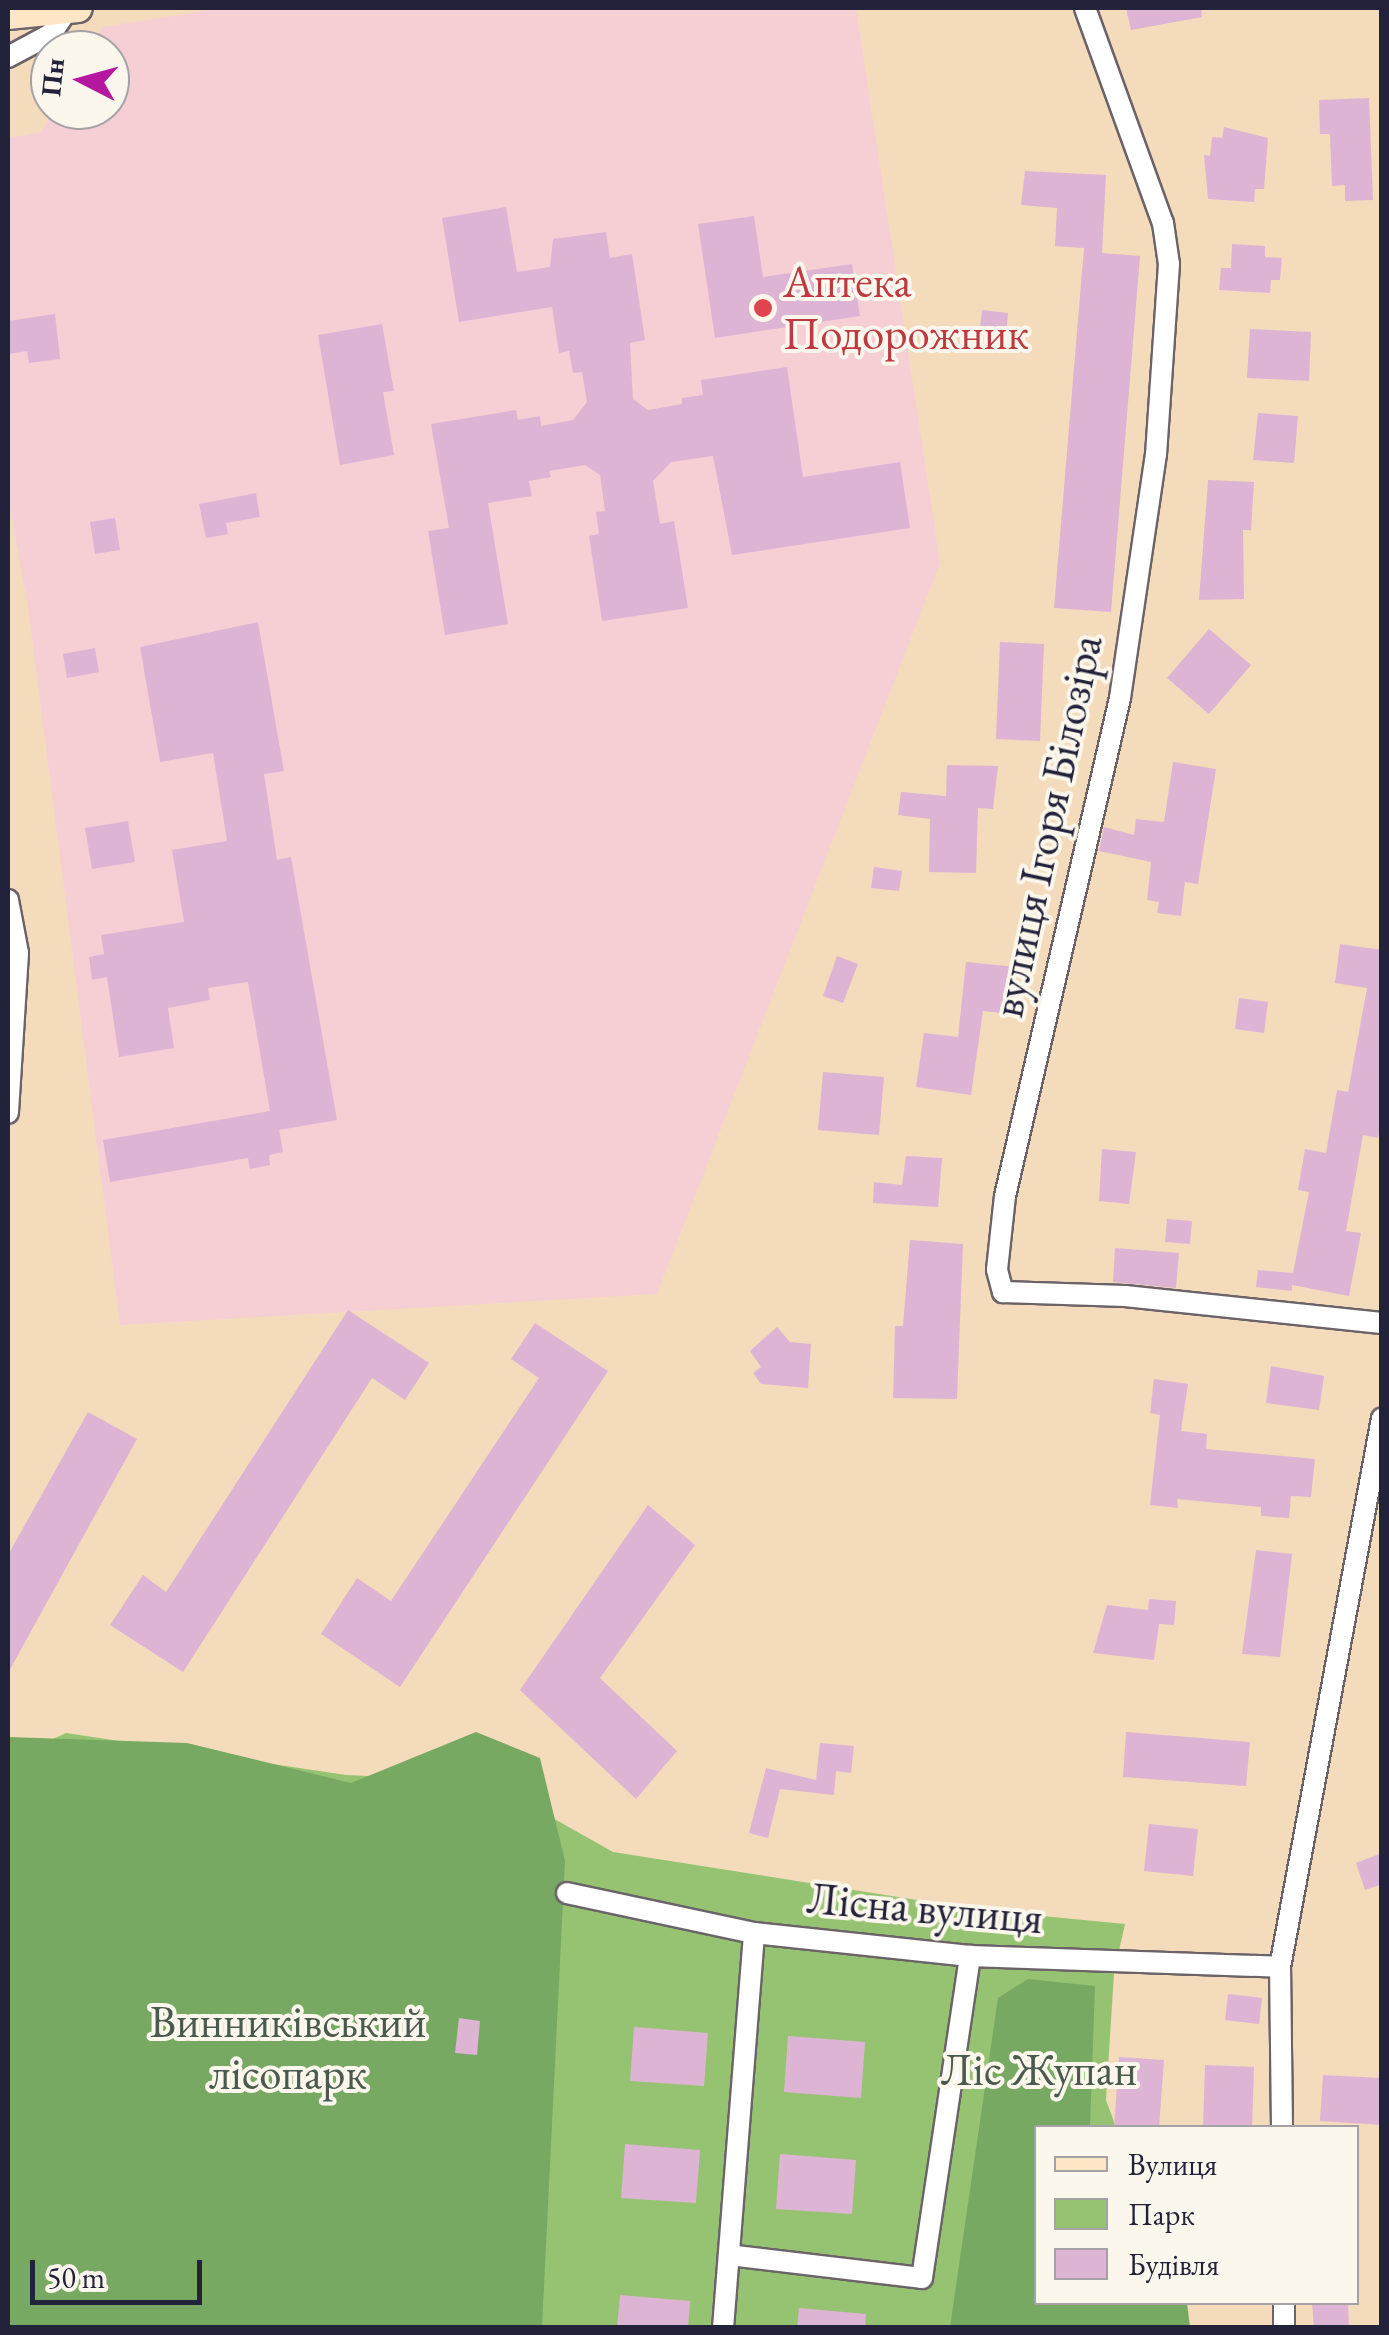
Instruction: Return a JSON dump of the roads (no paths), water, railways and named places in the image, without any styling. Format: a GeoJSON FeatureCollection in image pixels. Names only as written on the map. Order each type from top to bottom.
{"type":"FeatureCollection","features":[{"type":"Feature","properties":{"kind":"main road"},"geometry":{"type":"LineString","coordinates":[[8,14],[78,8]]}},
{"type":"Feature","properties":{"kind":"street","name":"вулиця Ігоря Білозіра"},"geometry":{"type":"LineString","coordinates":[[1085,8],[1163,224],[1169,264],[1156,454],[1120,698],[1004,1196],[997,1270],[1003,1292],[1125,1296],[1382,1323]]}},
{"type":"Feature","properties":{"kind":"street"},"geometry":{"type":"LineString","coordinates":[[8,57],[51,34],[68,9]]}},
{"type":"Feature","properties":{"kind":"street"},"geometry":{"type":"LineString","coordinates":[[8,900],[18,953],[8,1114]]}},
{"type":"Feature","properties":{"kind":"street"},"geometry":{"type":"LineString","coordinates":[[1282,2125],[1280,1967],[1382,1418]]}},
{"type":"Feature","properties":{"kind":"street","name":"Лісна вулиця"},"geometry":{"type":"LineString","coordinates":[[567,1893],[754,1933],[970,1956],[1280,1967]]}},
{"type":"Feature","properties":{"kind":"street"},"geometry":{"type":"LineString","coordinates":[[724,2328],[754,1933]]}},
{"type":"Feature","properties":{"kind":"street"},"geometry":{"type":"LineString","coordinates":[[729,2255],[922,2278],[970,1956]]}},
{"type":"Feature","properties":{"kind":"place","name":"Аптека Подорожник"},"geometry":{"type":"Point","coordinates":[763,308]}},
{"type":"Feature","properties":{"kind":"park label","name":"Винниківський лісопарк"},"geometry":{"type":"Point","coordinates":[288,2048]}},
{"type":"Feature","properties":{"kind":"park label","name":"Ліс Жупан"},"geometry":{"type":"Point","coordinates":[1039,2070]}}]}
